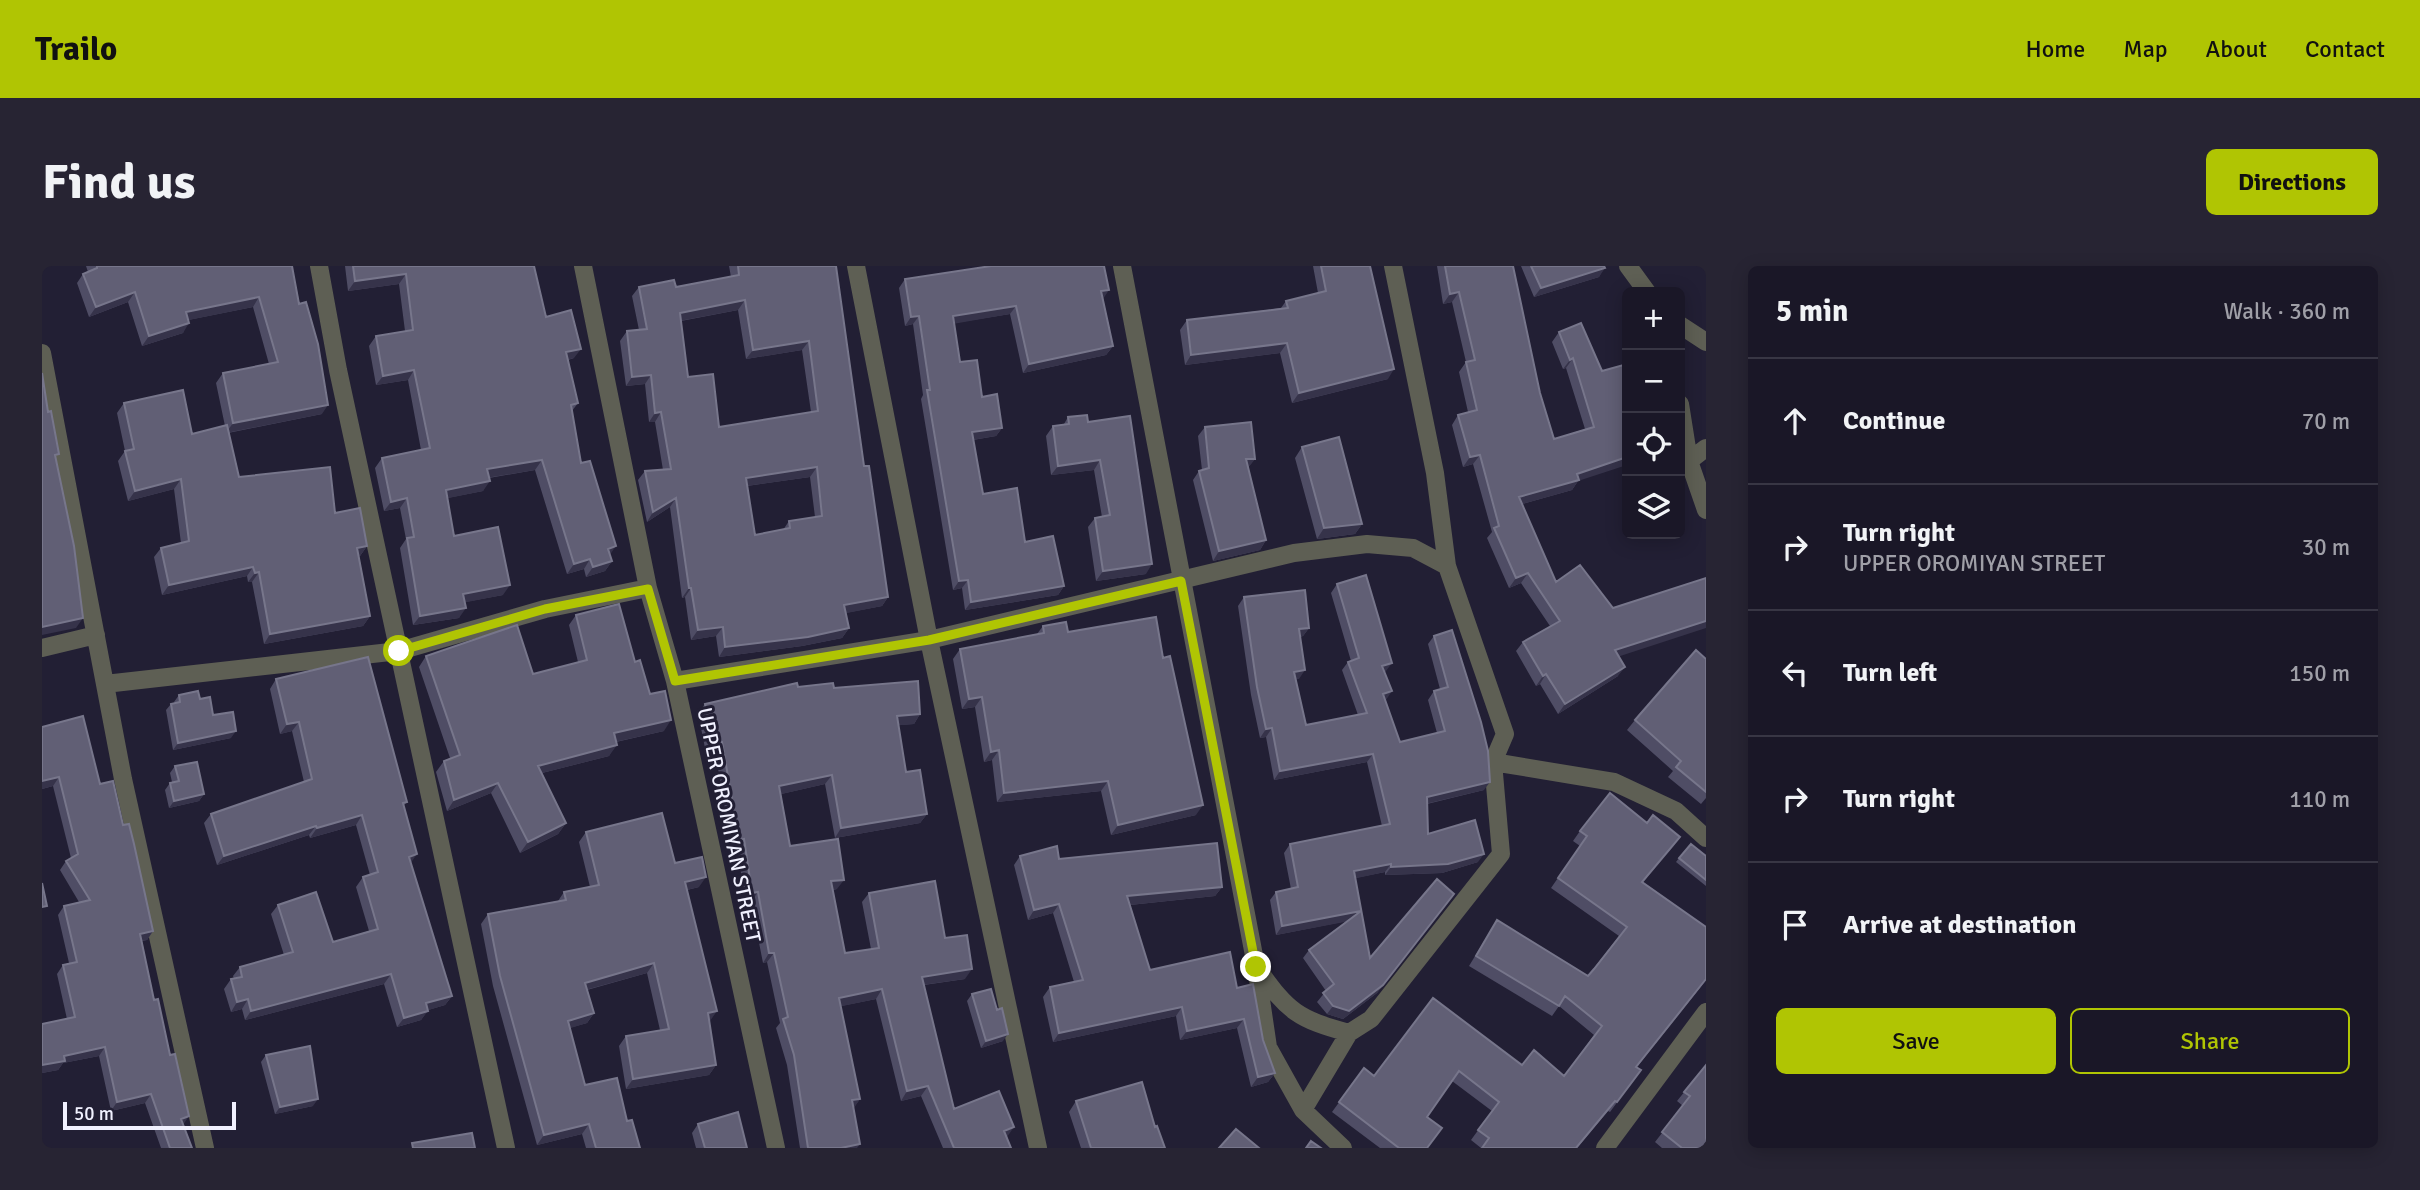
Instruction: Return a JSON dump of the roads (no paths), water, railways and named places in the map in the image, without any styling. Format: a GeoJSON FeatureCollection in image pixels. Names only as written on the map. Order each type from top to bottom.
{"type":"FeatureCollection","features":[{"type":"Feature","properties":{"kind":"street"},"geometry":{"type":"LineString","coordinates":[[319,266],[341,384],[506,1148]]}},
{"type":"Feature","properties":{"kind":"street","name":"UPPER OROMIYAN STREET"},"geometry":{"type":"LineString","coordinates":[[583,266],[648,589],[675,681],[776,1148]]}},
{"type":"Feature","properties":{"kind":"street"},"geometry":{"type":"LineString","coordinates":[[856,266],[929,640],[1038,1148]]}},
{"type":"Feature","properties":{"kind":"street"},"geometry":{"type":"LineString","coordinates":[[1122,266],[1256,967],[1268,1047],[1303,1110],[1343,1148]]}},
{"type":"Feature","properties":{"kind":"street"},"geometry":{"type":"LineString","coordinates":[[1303,1110],[1349,1032],[1371,1019],[1501,853],[1493,762],[1505,734],[1447,566],[1435,474],[1393,266]]}},
{"type":"Feature","properties":{"kind":"street"},"geometry":{"type":"LineString","coordinates":[[1628,266],[1643,287]]}},
{"type":"Feature","properties":{"kind":"street"},"geometry":{"type":"LineString","coordinates":[[1685,328],[1706,342]]}},
{"type":"Feature","properties":{"kind":"street"},"geometry":{"type":"LineString","coordinates":[[42,353],[105,684],[205,1148]]}},
{"type":"Feature","properties":{"kind":"street"},"geometry":{"type":"LineString","coordinates":[[1681,413],[1689,461],[1706,510]]}},
{"type":"Feature","properties":{"kind":"street"},"geometry":{"type":"LineString","coordinates":[[1689,461],[1706,448]]}},
{"type":"Feature","properties":{"kind":"street"},"geometry":{"type":"LineString","coordinates":[[675,681],[929,640],[1294,553],[1367,544],[1413,548],[1447,566]]}},
{"type":"Feature","properties":{"kind":"street"},"geometry":{"type":"LineString","coordinates":[[105,684],[399,651],[545,609],[648,589]]}},
{"type":"Feature","properties":{"kind":"street"},"geometry":{"type":"LineString","coordinates":[[42,648],[96,635]]}},
{"type":"Feature","properties":{"kind":"street"},"geometry":{"type":"LineString","coordinates":[[1493,762],[1614,782],[1676,811],[1706,838]]}},
{"type":"Feature","properties":{"kind":"street"},"geometry":{"type":"LineString","coordinates":[[1256,967],[1283,1004],[1312,1023],[1349,1032]]}},
{"type":"Feature","properties":{"kind":"street"},"geometry":{"type":"LineString","coordinates":[[1605,1148],[1706,1012]]}}]}
